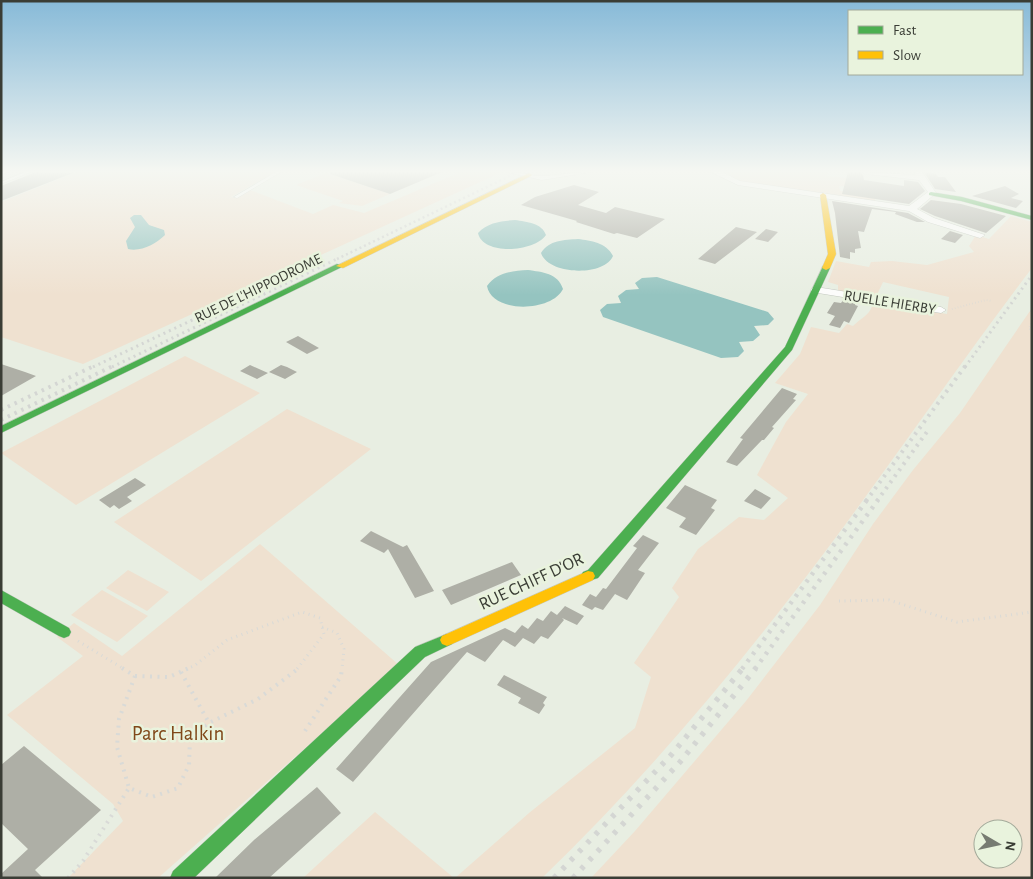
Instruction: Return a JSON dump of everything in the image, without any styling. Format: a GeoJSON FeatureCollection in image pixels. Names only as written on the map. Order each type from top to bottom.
{"type":"FeatureCollection","features":[{"type":"Feature","properties":{"kind":"street","name":"RUE DE L'HIPPODROME"},"geometry":{"type":"LineString","coordinates":[[1,430],[450,213]]}},
{"type":"Feature","properties":{"kind":"street","name":"RUE CHIFF D'OR"},"geometry":{"type":"LineString","coordinates":[[180,878],[420,652],[594,574],[789,348],[832,254],[826,213]]}},
{"type":"Feature","properties":{"kind":"street"},"geometry":{"type":"LineString","coordinates":[[918,213],[931,220],[980,235]]}},
{"type":"Feature","properties":{"kind":"street"},"geometry":{"type":"LineString","coordinates":[[1014,213],[1032,218]]}},
{"type":"Feature","properties":{"kind":"street","name":"RUELLE HIERBY"},"geometry":{"type":"LineString","coordinates":[[816,290],[941,310]]}},
{"type":"Feature","properties":{"kind":"street"},"geometry":{"type":"LineString","coordinates":[[1,596],[64,632]]}},
{"type":"Feature","properties":{"kind":"path","name":"RUELLE HIERBY"},"geometry":{"type":"LineString","coordinates":[[941,310],[986,300],[992,301]]}},
{"type":"Feature","properties":{"kind":"path"},"geometry":{"type":"LineString","coordinates":[[1032,321],[1029,329],[1032,330]]}},
{"type":"Feature","properties":{"kind":"path"},"geometry":{"type":"LineString","coordinates":[[839,601],[890,600],[957,622],[1032,612]]}},
{"type":"Feature","properties":{"kind":"path"},"geometry":{"type":"LineString","coordinates":[[64,632],[135,676],[169,677],[194,666],[227,640],[302,612],[320,618],[324,634],[298,669],[258,699],[209,723],[190,739],[189,765],[178,788],[152,797],[129,788]]}},
{"type":"Feature","properties":{"kind":"path"},"geometry":{"type":"LineString","coordinates":[[301,738],[342,676],[344,649],[337,633],[322,627]]}},
{"type":"Feature","properties":{"kind":"path"},"geometry":{"type":"LineString","coordinates":[[181,672],[209,723],[215,742]]}},
{"type":"Feature","properties":{"kind":"path"},"geometry":{"type":"LineString","coordinates":[[68,878],[83,861],[129,788],[117,746],[119,719],[135,676]]}},
{"type":"Feature","properties":{"kind":"green space"},"geometry":{"type":"Polygon","coordinates":[[[1,213],[412,213],[83,364],[1,337],[1,213]]]}},
{"type":"Feature","properties":{"kind":"green space"},"geometry":{"type":"Polygon","coordinates":[[[1011,216],[1032,222],[1032,268],[823,555],[703,705],[609,811],[542,878],[455,878],[529,813],[635,728],[651,677],[634,663],[679,597],[672,588],[698,549],[739,517],[764,520],[788,498],[757,475],[786,422],[808,394],[775,383],[800,354],[811,327],[839,333],[847,324],[853,326],[866,316],[873,302],[947,314],[949,297],[883,282],[876,297],[838,291],[838,285],[828,282],[836,261],[869,267],[871,262],[892,261],[927,265],[974,252],[969,246],[976,235],[989,239],[1011,216]]]}},
{"type":"Feature","properties":{"kind":"green space"},"geometry":{"type":"Polygon","coordinates":[[[1032,308],[1032,878],[591,878],[635,831],[746,701],[820,605],[873,524],[913,470],[960,413],[1032,308]]]}},
{"type":"Feature","properties":{"kind":"green space"},"geometry":{"type":"Polygon","coordinates":[[[185,356],[260,393],[76,505],[1,453],[185,356]]]}},
{"type":"Feature","properties":{"kind":"green space"},"geometry":{"type":"Polygon","coordinates":[[[287,409],[371,449],[201,581],[114,522],[287,409]]]}},
{"type":"Feature","properties":{"kind":"green space","name":"Parc Halkin"},"geometry":{"type":"Polygon","coordinates":[[[260,544],[399,665],[158,878],[68,878],[123,821],[113,804],[7,715],[83,656],[57,637],[74,623],[122,656],[260,544]]]}},
{"type":"Feature","properties":{"kind":"green space"},"geometry":{"type":"Polygon","coordinates":[[[128,570],[169,592],[147,611],[106,588],[128,570]]]}},
{"type":"Feature","properties":{"kind":"green space"},"geometry":{"type":"Polygon","coordinates":[[[102,590],[148,616],[117,642],[71,615],[102,590]]]}},
{"type":"Feature","properties":{"kind":"green space"},"geometry":{"type":"Polygon","coordinates":[[[375,812],[454,878],[303,878],[375,812]]]}},
{"type":"Feature","properties":{"kind":"water"},"geometry":{"type":"Polygon","coordinates":[[[134,215],[141,215],[149,225],[164,230],[165,235],[148,246],[133,250],[128,249],[126,241],[135,227],[130,218],[134,215]]]}},
{"type":"Feature","properties":{"kind":"water"},"geometry":{"type":"Polygon","coordinates":[[[515,220],[529,222],[538,226],[546,235],[540,241],[531,245],[510,249],[489,245],[482,240],[478,233],[491,224],[515,220]]]}},
{"type":"Feature","properties":{"kind":"water"},"geometry":{"type":"Polygon","coordinates":[[[578,239],[602,245],[613,256],[608,263],[599,267],[576,271],[554,266],[541,253],[548,245],[553,243],[562,240],[578,239]]]}},
{"type":"Feature","properties":{"kind":"water"},"geometry":{"type":"Polygon","coordinates":[[[528,270],[553,276],[563,289],[557,297],[547,302],[523,307],[499,302],[491,295],[487,286],[495,278],[511,272],[528,270]]]}},
{"type":"Feature","properties":{"kind":"water"},"geometry":{"type":"Polygon","coordinates":[[[657,277],[768,312],[774,319],[768,325],[754,326],[760,335],[753,341],[739,342],[744,351],[738,357],[721,358],[603,317],[600,310],[607,304],[621,303],[618,296],[626,290],[639,289],[635,283],[642,278],[657,277]]]}},
{"type":"Feature","properties":{"kind":"building"},"geometry":{"type":"Polygon","coordinates":[[[549,213],[640,213],[665,219],[637,238],[614,234],[549,213]]]}},
{"type":"Feature","properties":{"kind":"building"},"geometry":{"type":"Polygon","coordinates":[[[835,213],[871,213],[864,232],[858,231],[861,248],[855,249],[855,253],[850,252],[850,259],[840,257],[835,213]]]}},
{"type":"Feature","properties":{"kind":"building"},"geometry":{"type":"Polygon","coordinates":[[[908,213],[925,222],[917,222],[895,214],[908,213]]]}},
{"type":"Feature","properties":{"kind":"building"},"geometry":{"type":"Polygon","coordinates":[[[929,213],[995,213],[1006,216],[986,233],[929,213]]]}},
{"type":"Feature","properties":{"kind":"building"},"geometry":{"type":"Polygon","coordinates":[[[736,227],[757,232],[715,264],[698,259],[736,227]]]}},
{"type":"Feature","properties":{"kind":"building"},"geometry":{"type":"Polygon","coordinates":[[[766,229],[778,232],[768,242],[755,239],[766,229]]]}},
{"type":"Feature","properties":{"kind":"building"},"geometry":{"type":"Polygon","coordinates":[[[950,231],[963,235],[955,243],[941,239],[950,231]]]}},
{"type":"Feature","properties":{"kind":"building"},"geometry":{"type":"Polygon","coordinates":[[[844,299],[856,301],[855,305],[858,306],[849,323],[844,321],[840,328],[829,325],[835,316],[827,313],[834,302],[841,303],[844,299]]]}},
{"type":"Feature","properties":{"kind":"building"},"geometry":{"type":"Polygon","coordinates":[[[298,336],[319,348],[307,354],[286,342],[298,336]]]}},
{"type":"Feature","properties":{"kind":"building"},"geometry":{"type":"Polygon","coordinates":[[[1,364],[25,372],[36,376],[1,396],[1,364]]]}},
{"type":"Feature","properties":{"kind":"building"},"geometry":{"type":"Polygon","coordinates":[[[250,365],[268,373],[257,379],[240,371],[250,365]]]}},
{"type":"Feature","properties":{"kind":"building"},"geometry":{"type":"Polygon","coordinates":[[[281,365],[297,372],[285,379],[269,372],[281,365]]]}},
{"type":"Feature","properties":{"kind":"building"},"geometry":{"type":"Polygon","coordinates":[[[782,388],[797,394],[793,399],[796,400],[772,427],[774,428],[764,440],[737,466],[726,462],[743,439],[740,438],[782,388]]]}},
{"type":"Feature","properties":{"kind":"building"},"geometry":{"type":"Polygon","coordinates":[[[135,478],[146,485],[127,497],[132,501],[119,509],[114,505],[110,508],[99,500],[135,478]]]}},
{"type":"Feature","properties":{"kind":"building"},"geometry":{"type":"Polygon","coordinates":[[[685,485],[717,500],[711,508],[715,510],[696,535],[679,527],[686,518],[666,508],[685,485]]]}},
{"type":"Feature","properties":{"kind":"building"},"geometry":{"type":"Polygon","coordinates":[[[755,489],[771,498],[761,509],[744,501],[755,489]]]}},
{"type":"Feature","properties":{"kind":"building"},"geometry":{"type":"Polygon","coordinates":[[[371,531],[403,547],[407,545],[434,591],[415,598],[388,549],[384,553],[360,541],[371,531]]]}},
{"type":"Feature","properties":{"kind":"building"},"geometry":{"type":"Polygon","coordinates":[[[643,535],[659,543],[638,570],[645,573],[627,600],[615,594],[603,610],[595,607],[592,610],[582,605],[590,594],[596,597],[603,588],[606,589],[637,548],[633,546],[643,535]]]}},
{"type":"Feature","properties":{"kind":"building"},"geometry":{"type":"Polygon","coordinates":[[[512,562],[521,575],[451,605],[442,590],[512,562]]]}},
{"type":"Feature","properties":{"kind":"building"},"geometry":{"type":"Polygon","coordinates":[[[565,606],[584,616],[577,625],[562,618],[564,620],[548,639],[541,636],[534,644],[523,638],[515,647],[503,640],[485,662],[467,652],[353,782],[336,769],[431,662],[505,628],[515,633],[522,625],[528,629],[537,618],[543,621],[551,611],[557,615],[565,606]]]}},
{"type":"Feature","properties":{"kind":"building"},"geometry":{"type":"Polygon","coordinates":[[[504,675],[547,697],[543,703],[545,705],[539,714],[518,703],[521,698],[497,685],[504,675]]]}},
{"type":"Feature","properties":{"kind":"building"},"geometry":{"type":"Polygon","coordinates":[[[24,746],[101,810],[35,870],[43,878],[1,878],[1,874],[28,849],[1,823],[1,765],[24,746]]]}},
{"type":"Feature","properties":{"kind":"building"},"geometry":{"type":"Polygon","coordinates":[[[317,787],[341,813],[269,878],[215,878],[254,840],[317,787]]]}},
{"type":"Feature","properties":{"kind":"railway"},"geometry":{"type":"LineString","coordinates":[[337,259],[433,213]]}},
{"type":"Feature","properties":{"kind":"railway"},"geometry":{"type":"LineString","coordinates":[[112,367],[339,258]]}},
{"type":"Feature","properties":{"kind":"railway"},"geometry":{"type":"LineString","coordinates":[[965,367],[1032,275]]}},
{"type":"Feature","properties":{"kind":"railway"},"geometry":{"type":"LineString","coordinates":[[93,367],[224,305]]}},
{"type":"Feature","properties":{"kind":"railway"},"geometry":{"type":"LineString","coordinates":[[1,410],[96,365]]}},
{"type":"Feature","properties":{"kind":"railway"},"geometry":{"type":"LineString","coordinates":[[1,420],[115,365]]}},
{"type":"Feature","properties":{"kind":"railway"},"geometry":{"type":"LineString","coordinates":[[866,501],[966,365]]}},
{"type":"Feature","properties":{"kind":"railway"},"geometry":{"type":"LineString","coordinates":[[877,501],[929,429]]}},
{"type":"Feature","properties":{"kind":"railway"},"geometry":{"type":"LineString","coordinates":[[742,669],[867,500]]}},
{"type":"Feature","properties":{"kind":"railway"},"geometry":{"type":"LineString","coordinates":[[755,669],[878,500]]}},
{"type":"Feature","properties":{"kind":"railway"},"geometry":{"type":"LineString","coordinates":[[554,878],[672,754],[743,668]]}},
{"type":"Feature","properties":{"kind":"railway"},"geometry":{"type":"LineString","coordinates":[[573,878],[680,762],[756,668]]}},
{"type":"Feature","properties":{"kind":"traffic: fast"},"geometry":{"type":"LineString","coordinates":[[1014,213],[1032,218]]}},
{"type":"Feature","properties":{"kind":"traffic: fast"},"geometry":{"type":"LineString","coordinates":[[1,430],[340,266]]}},
{"type":"Feature","properties":{"kind":"traffic: fast"},"geometry":{"type":"LineString","coordinates":[[588,576],[593,574],[789,348],[826,268]]}},
{"type":"Feature","properties":{"kind":"traffic: fast"},"geometry":{"type":"LineString","coordinates":[[1,596],[64,632]]}},
{"type":"Feature","properties":{"kind":"traffic: fast"},"geometry":{"type":"LineString","coordinates":[[180,878],[420,652],[447,640]]}},
{"type":"Feature","properties":{"kind":"traffic: slow"},"geometry":{"type":"LineString","coordinates":[[340,266],[450,213]]}},
{"type":"Feature","properties":{"kind":"traffic: slow"},"geometry":{"type":"LineString","coordinates":[[826,213],[832,254],[826,268]]}},
{"type":"Feature","properties":{"kind":"traffic: slow"},"geometry":{"type":"LineString","coordinates":[[447,640],[588,576]]}}]}
